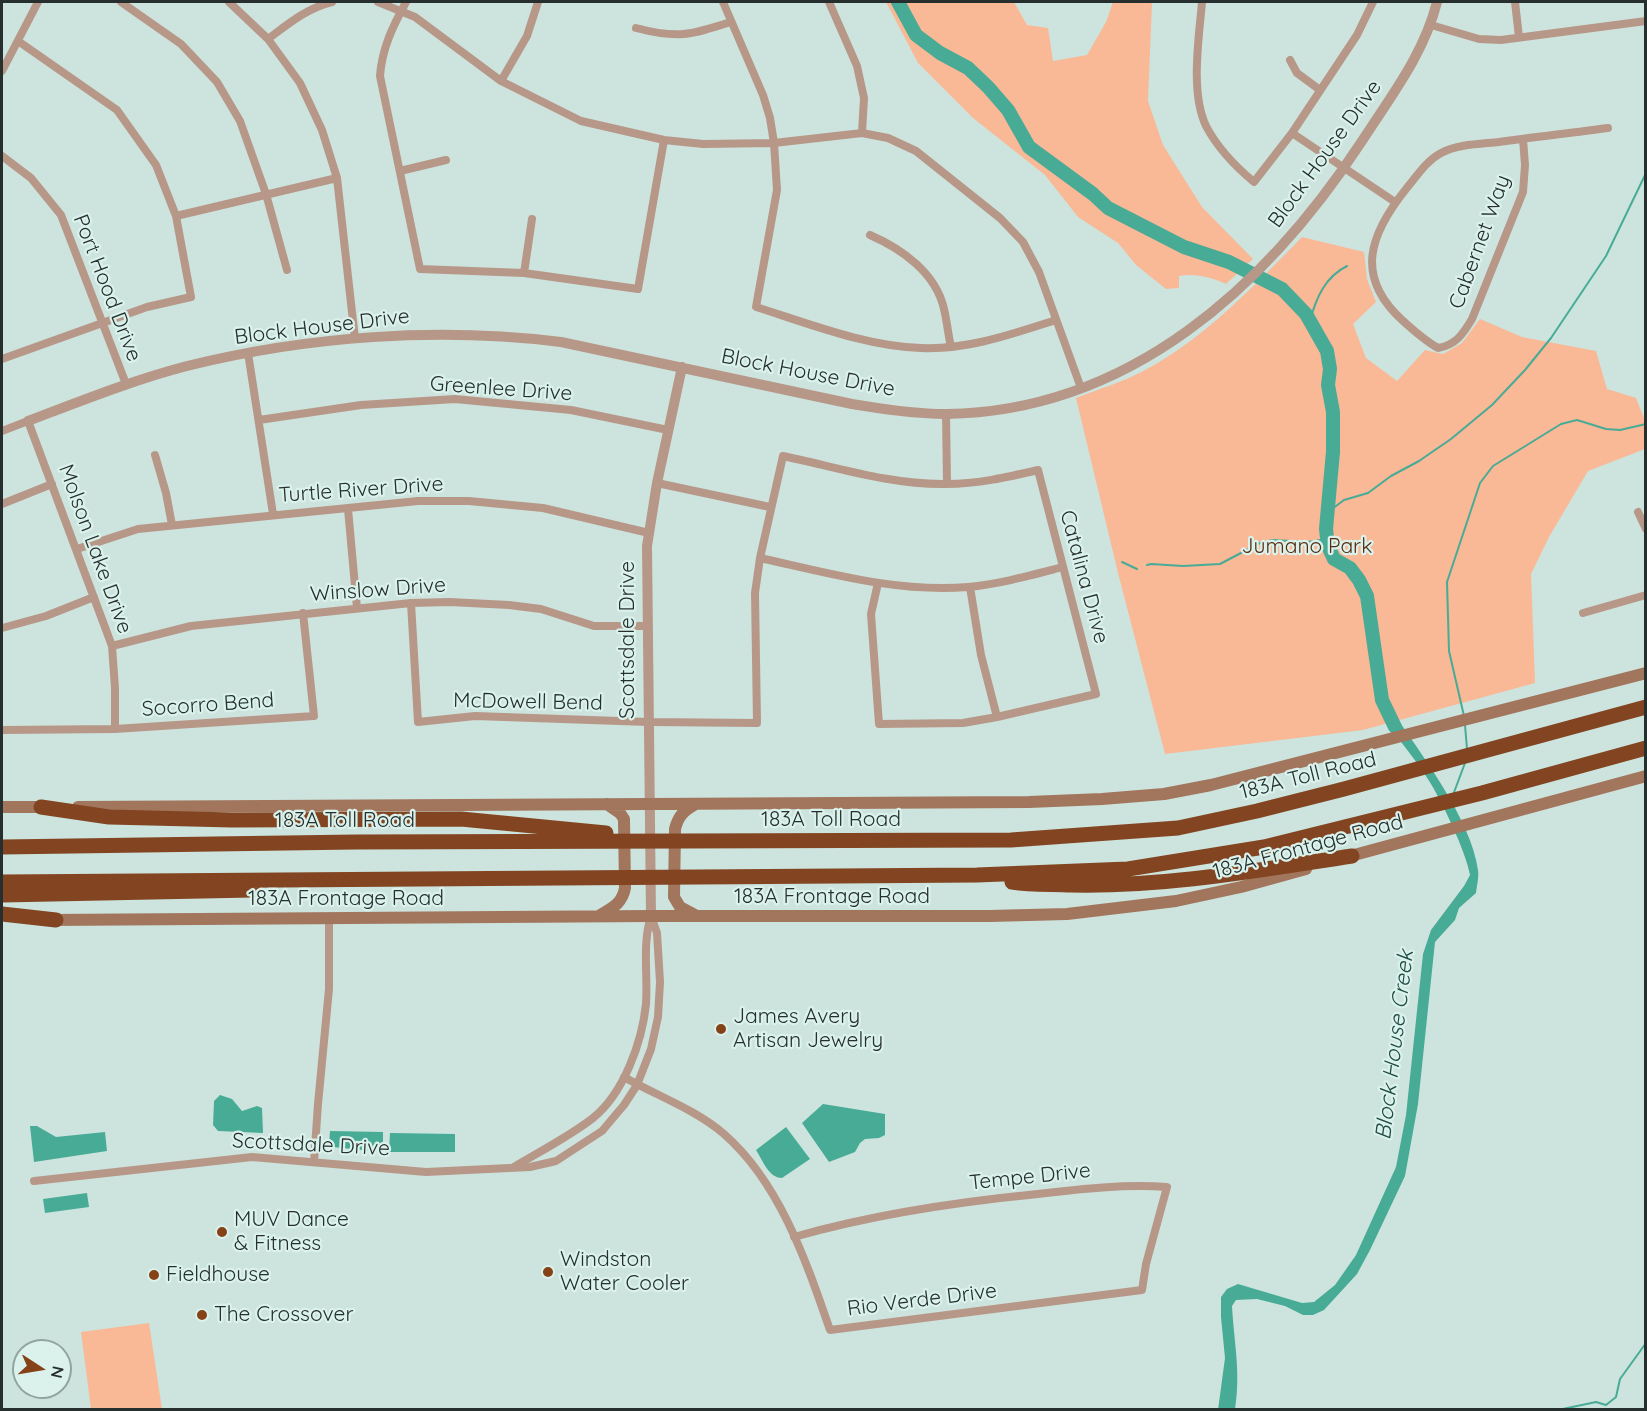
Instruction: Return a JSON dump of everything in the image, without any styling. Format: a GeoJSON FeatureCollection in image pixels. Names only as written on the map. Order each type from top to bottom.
{"type":"FeatureCollection","features":[{"type":"Feature","properties":{"kind":"highway","name":"183A Toll Road"},"geometry":{"type":"LineString","coordinates":[[2,847],[356,842],[1011,840],[1178,828],[1257,811],[1646,707]]}},
{"type":"Feature","properties":{"kind":"highway"},"geometry":{"type":"LineString","coordinates":[[2,882],[977,875],[1128,869],[1264,847],[1646,748]]}},
{"type":"Feature","properties":{"kind":"highway"},"geometry":{"type":"LineString","coordinates":[[41,807],[109,817],[232,820],[461,819],[696,841]]}},
{"type":"Feature","properties":{"kind":"highway"},"geometry":{"type":"LineString","coordinates":[[977,875],[1021,883],[1085,885],[1153,882],[1214,877],[1352,856]]}},
{"type":"Feature","properties":{"kind":"highway"},"geometry":{"type":"LineString","coordinates":[[2,895],[155,893],[361,886],[417,878]]}},
{"type":"Feature","properties":{"kind":"highway"},"geometry":{"type":"LineString","coordinates":[[2,914],[56,920]]}},
{"type":"Feature","properties":{"kind":"main road"},"geometry":{"type":"LineString","coordinates":[[2,807],[1018,802],[1164,794],[1242,777],[1646,673]]}},
{"type":"Feature","properties":{"kind":"main road","name":"183A Frontage Road"},"geometry":{"type":"LineString","coordinates":[[2,921],[1066,914],[1176,901],[1217,893],[1646,776]]}},
{"type":"Feature","properties":{"kind":"main road"},"geometry":{"type":"LineString","coordinates":[[598,917],[619,903],[625,888],[624,824],[620,813],[606,803]]}},
{"type":"Feature","properties":{"kind":"main road"},"geometry":{"type":"LineString","coordinates":[[695,804],[681,814],[677,820],[674,897],[680,908],[702,916]]}},
{"type":"Feature","properties":{"kind":"street"},"geometry":{"type":"LineString","coordinates":[[2,71],[38,2]]}},
{"type":"Feature","properties":{"kind":"street"},"geometry":{"type":"LineString","coordinates":[[121,2],[181,44],[217,82],[240,121],[266,194],[287,270]]}},
{"type":"Feature","properties":{"kind":"street"},"geometry":{"type":"LineString","coordinates":[[229,2],[268,39],[300,83],[322,130],[337,178],[355,339]]}},
{"type":"Feature","properties":{"kind":"street"},"geometry":{"type":"LineString","coordinates":[[268,39],[298,16],[332,2]]}},
{"type":"Feature","properties":{"kind":"street"},"geometry":{"type":"LineString","coordinates":[[378,2],[404,6],[415,17],[501,81],[581,121],[664,140],[739,146],[862,133],[888,138],[916,151],[1000,219],[1023,242],[1039,272],[1081,388]]}},
{"type":"Feature","properties":{"kind":"street"},"geometry":{"type":"LineString","coordinates":[[501,81],[527,36],[538,2]]}},
{"type":"Feature","properties":{"kind":"street"},"geometry":{"type":"LineString","coordinates":[[723,2],[763,95],[774,144],[777,190],[756,308],[855,338],[886,345],[922,348],[951,347],[1006,336],[1056,320]]}},
{"type":"Feature","properties":{"kind":"street"},"geometry":{"type":"LineString","coordinates":[[829,2],[857,66],[864,98],[862,133]]}},
{"type":"Feature","properties":{"kind":"street"},"geometry":{"type":"LineString","coordinates":[[1202,2],[1198,52],[1199,100],[1206,125],[1224,152],[1254,182],[1292,134],[1357,35],[1373,2]]}},
{"type":"Feature","properties":{"kind":"street","name":"Block House Drive"},"geometry":{"type":"LineString","coordinates":[[2,431],[126,384],[187,366],[248,353],[355,339],[416,335],[517,337],[561,342],[852,404],[897,411],[946,414],[983,411],[1020,405],[1081,388],[1099,382],[1148,357],[1202,320],[1262,268],[1311,213],[1344,168],[1411,64],[1431,25],[1437,2]]}},
{"type":"Feature","properties":{"kind":"street"},"geometry":{"type":"LineString","coordinates":[[1515,2],[1519,37]]}},
{"type":"Feature","properties":{"kind":"street"},"geometry":{"type":"LineString","coordinates":[[404,6],[385,46],[380,76],[420,269],[524,273],[638,289],[664,140]]}},
{"type":"Feature","properties":{"kind":"street"},"geometry":{"type":"LineString","coordinates":[[1431,25],[1479,39],[1501,40],[1646,21]]}},
{"type":"Feature","properties":{"kind":"street"},"geometry":{"type":"LineString","coordinates":[[636,28],[661,34],[685,35],[731,22]]}},
{"type":"Feature","properties":{"kind":"street"},"geometry":{"type":"LineString","coordinates":[[2,359],[147,307],[191,297],[176,216],[156,165],[117,110],[18,41]]}},
{"type":"Feature","properties":{"kind":"street"},"geometry":{"type":"LineString","coordinates":[[1290,60],[1297,74],[1320,90]]}},
{"type":"Feature","properties":{"kind":"street"},"geometry":{"type":"LineString","coordinates":[[1292,134],[1395,202],[1428,161],[1442,152],[1460,147],[1608,128]]}},
{"type":"Feature","properties":{"kind":"street","name":"Cabernet Way"},"geometry":{"type":"LineString","coordinates":[[1395,202],[1377,234],[1371,260],[1374,282],[1382,299],[1392,311],[1434,346],[1438,348],[1451,345],[1459,338],[1472,319],[1523,192],[1525,179],[1523,139]]}},
{"type":"Feature","properties":{"kind":"street","name":"Port Hood Drive"},"geometry":{"type":"LineString","coordinates":[[2,156],[31,178],[61,215],[126,384]]}},
{"type":"Feature","properties":{"kind":"street"},"geometry":{"type":"LineString","coordinates":[[400,171],[446,160]]}},
{"type":"Feature","properties":{"kind":"street"},"geometry":{"type":"LineString","coordinates":[[176,216],[337,178]]}},
{"type":"Feature","properties":{"kind":"street"},"geometry":{"type":"LineString","coordinates":[[524,273],[532,219]]}},
{"type":"Feature","properties":{"kind":"street"},"geometry":{"type":"LineString","coordinates":[[870,235],[887,242],[919,266],[933,284],[944,307],[951,347]]}},
{"type":"Feature","properties":{"kind":"street"},"geometry":{"type":"LineString","coordinates":[[248,353],[273,514]]}},
{"type":"Feature","properties":{"kind":"street","name":"Scottsdale Drive"},"geometry":{"type":"LineString","coordinates":[[514,1168],[594,1118],[624,1077],[638,1049],[646,1004],[646,933],[651,916],[648,722],[649,533],[657,483],[682,367]]}},
{"type":"Feature","properties":{"kind":"street","name":"Greenlee Drive"},"geometry":{"type":"LineString","coordinates":[[259,420],[361,405],[455,399],[571,410],[668,430]]}},
{"type":"Feature","properties":{"kind":"street"},"geometry":{"type":"LineString","coordinates":[[946,414],[947,484],[907,483],[783,456],[760,558],[878,583],[918,588],[970,587],[1063,567]]}},
{"type":"Feature","properties":{"kind":"street","name":"Molson Lake Drive"},"geometry":{"type":"LineString","coordinates":[[28,421],[112,646],[115,729]]}},
{"type":"Feature","properties":{"kind":"street"},"geometry":{"type":"LineString","coordinates":[[155,454],[172,525]]}},
{"type":"Feature","properties":{"kind":"street","name":"Catalina Drive"},"geometry":{"type":"LineString","coordinates":[[947,484],[988,481],[1038,470],[1096,694],[997,717]]}},
{"type":"Feature","properties":{"kind":"street"},"geometry":{"type":"LineString","coordinates":[[657,483],[770,507]]}},
{"type":"Feature","properties":{"kind":"street"},"geometry":{"type":"LineString","coordinates":[[2,504],[52,484]]}},
{"type":"Feature","properties":{"kind":"street","name":"Turtle River Drive"},"geometry":{"type":"LineString","coordinates":[[76,549],[138,529],[418,501],[469,501],[543,508],[649,533]]}},
{"type":"Feature","properties":{"kind":"street"},"geometry":{"type":"LineString","coordinates":[[348,509],[357,608]]}},
{"type":"Feature","properties":{"kind":"street"},"geometry":{"type":"LineString","coordinates":[[1638,513],[1646,529]]}},
{"type":"Feature","properties":{"kind":"street","name":"McDowell Bend"},"geometry":{"type":"LineString","coordinates":[[411,603],[418,722],[475,716],[757,723],[755,593],[760,558]]}},
{"type":"Feature","properties":{"kind":"street"},"geometry":{"type":"LineString","coordinates":[[878,583],[871,614],[879,724],[963,723],[997,717],[981,655],[970,587]]}},
{"type":"Feature","properties":{"kind":"street"},"geometry":{"type":"LineString","coordinates":[[1583,613],[1646,595]]}},
{"type":"Feature","properties":{"kind":"street"},"geometry":{"type":"LineString","coordinates":[[2,628],[46,616],[94,597]]}},
{"type":"Feature","properties":{"kind":"street","name":"Winslow Drive"},"geometry":{"type":"LineString","coordinates":[[112,646],[191,626],[411,603],[509,605],[541,609],[594,626],[648,626]]}},
{"type":"Feature","properties":{"kind":"street","name":"Socorro Bend"},"geometry":{"type":"LineString","coordinates":[[2,730],[115,729],[314,716],[303,613]]}},
{"type":"Feature","properties":{"kind":"street","name":"Scottsdale Drive"},"geometry":{"type":"LineString","coordinates":[[34,1181],[252,1157],[426,1172],[530,1167],[556,1161],[602,1131],[624,1105],[637,1084],[651,1049],[658,1017],[660,982],[657,933],[651,916]]}},
{"type":"Feature","properties":{"kind":"street"},"geometry":{"type":"LineString","coordinates":[[314,1162],[329,989],[329,918]]}},
{"type":"Feature","properties":{"kind":"street","name":"Rio Verde Drive"},"geometry":{"type":"LineString","coordinates":[[624,1077],[703,1119],[723,1134],[750,1161],[774,1196],[794,1237],[830,1330],[1142,1290]]}},
{"type":"Feature","properties":{"kind":"street","name":"Tempe Drive"},"geometry":{"type":"LineString","coordinates":[[794,1237],[844,1223],[968,1201],[1128,1186],[1167,1187],[1146,1264],[1142,1290]]}},
{"type":"Feature","properties":{"kind":"green space"},"geometry":{"type":"Polygon","coordinates":[[[886,2],[1014,2],[1027,25],[1048,28],[1053,61],[1087,55],[1106,22],[1113,2],[1152,2],[1148,101],[1163,145],[1202,207],[1253,259],[1226,284],[1203,276],[1185,275],[1179,276],[1179,288],[1166,289],[1136,265],[1118,243],[1078,217],[1045,175],[973,118],[918,63],[886,2]]]}},
{"type":"Feature","properties":{"kind":"green space","name":"Jumano Park"},"geometry":{"type":"Polygon","coordinates":[[[1302,237],[1364,252],[1367,279],[1376,302],[1353,324],[1366,358],[1397,381],[1425,350],[1443,354],[1462,343],[1480,319],[1522,337],[1596,351],[1607,389],[1636,398],[1645,421],[1645,449],[1588,471],[1549,537],[1531,574],[1535,683],[1363,730],[1165,754],[1076,398],[1137,374],[1188,343],[1228,310],[1302,237]]]}},
{"type":"Feature","properties":{"kind":"green space"},"geometry":{"type":"Polygon","coordinates":[[[149,1323],[162,1409],[91,1409],[81,1332],[149,1323]]]}},
{"type":"Feature","properties":{"kind":"shaded area"},"geometry":{"type":"Polygon","coordinates":[[[1392,711],[1430,767],[1466,830],[1478,870],[1476,893],[1459,908],[1455,920],[1435,942],[1418,1104],[1405,1176],[1370,1250],[1357,1274],[1324,1310],[1313,1315],[1303,1315],[1285,1306],[1257,1299],[1236,1300],[1232,1306],[1237,1370],[1235,1409],[1218,1410],[1225,1358],[1221,1297],[1227,1289],[1238,1284],[1302,1303],[1314,1302],[1335,1285],[1356,1255],[1396,1167],[1406,1115],[1423,954],[1431,930],[1470,875],[1459,841],[1436,793],[1420,766],[1382,715],[1392,711]]]}},
{"type":"Feature","properties":{"kind":"shaded area"},"geometry":{"type":"Polygon","coordinates":[[[220,1095],[232,1099],[242,1111],[257,1106],[262,1108],[263,1133],[218,1131],[213,1125],[214,1101],[220,1095]]]}},
{"type":"Feature","properties":{"kind":"shaded area"},"geometry":{"type":"Polygon","coordinates":[[[823,1104],[885,1114],[885,1135],[865,1139],[855,1152],[829,1162],[802,1123],[823,1104]]]}},
{"type":"Feature","properties":{"kind":"shaded area"},"geometry":{"type":"Polygon","coordinates":[[[30,1126],[37,1126],[56,1137],[105,1132],[107,1151],[34,1162],[30,1126]]]}},
{"type":"Feature","properties":{"kind":"shaded area"},"geometry":{"type":"Polygon","coordinates":[[[786,1127],[810,1159],[782,1178],[770,1172],[756,1150],[786,1127]]]}},
{"type":"Feature","properties":{"kind":"shaded area"},"geometry":{"type":"Polygon","coordinates":[[[330,1131],[383,1132],[383,1150],[380,1152],[329,1146],[330,1131]]]}},
{"type":"Feature","properties":{"kind":"shaded area"},"geometry":{"type":"Polygon","coordinates":[[[390,1133],[455,1134],[455,1152],[389,1152],[390,1133]]]}},
{"type":"Feature","properties":{"kind":"shaded area"},"geometry":{"type":"Polygon","coordinates":[[[87,1193],[89,1207],[45,1213],[43,1199],[87,1193]]]}},
{"type":"Feature","properties":{"kind":"waterway","name":"Block House Creek"},"geometry":{"type":"LineString","coordinates":[[898,2],[916,35],[940,53],[968,68],[988,87],[1008,110],[1029,147],[1093,194],[1108,208],[1184,247],[1229,262],[1282,289],[1306,314],[1327,351],[1330,369],[1328,385],[1333,412],[1333,452],[1326,529],[1328,546],[1334,559],[1350,568],[1367,596],[1382,700],[1395,727]]}},
{"type":"Feature","properties":{"kind":"waterway"},"geometry":{"type":"LineString","coordinates":[[1328,512],[1344,500],[1368,493],[1451,439],[1492,405],[1525,370],[1551,338],[1606,256],[1646,173]]}},
{"type":"Feature","properties":{"kind":"waterway"},"geometry":{"type":"LineString","coordinates":[[1310,321],[1322,289],[1333,276],[1347,266]]}},
{"type":"Feature","properties":{"kind":"waterway"},"geometry":{"type":"LineString","coordinates":[[1464,716],[1449,651],[1447,582],[1480,483],[1493,466],[1561,424],[1577,420],[1606,429],[1620,430],[1646,424]]}},
{"type":"Feature","properties":{"kind":"waterway"},"geometry":{"type":"LineString","coordinates":[[1147,565],[1220,564],[1260,543],[1273,540],[1308,542],[1327,539]]}},
{"type":"Feature","properties":{"kind":"waterway"},"geometry":{"type":"LineString","coordinates":[[1122,562],[1137,569]]}},
{"type":"Feature","properties":{"kind":"waterway"},"geometry":{"type":"LineString","coordinates":[[1465,725],[1467,749]]}},
{"type":"Feature","properties":{"kind":"waterway"},"geometry":{"type":"LineString","coordinates":[[1453,795],[1465,763]]}},
{"type":"Feature","properties":{"kind":"waterway"},"geometry":{"type":"LineString","coordinates":[[1558,1410],[1596,1402],[1606,1405],[1616,1397],[1620,1379],[1646,1343]]}},
{"type":"Feature","properties":{"kind":"place","name":"James Avery Artisan Jewelry"},"geometry":{"type":"Point","coordinates":[721,1029]}},
{"type":"Feature","properties":{"kind":"place","name":"MUV Dance & Fitness"},"geometry":{"type":"Point","coordinates":[222,1232]}},
{"type":"Feature","properties":{"kind":"place","name":"Windston Water Cooler"},"geometry":{"type":"Point","coordinates":[548,1272]}},
{"type":"Feature","properties":{"kind":"place","name":"Fieldhouse"},"geometry":{"type":"Point","coordinates":[154,1275]}},
{"type":"Feature","properties":{"kind":"place","name":"The Crossover"},"geometry":{"type":"Point","coordinates":[202,1315]}}]}
